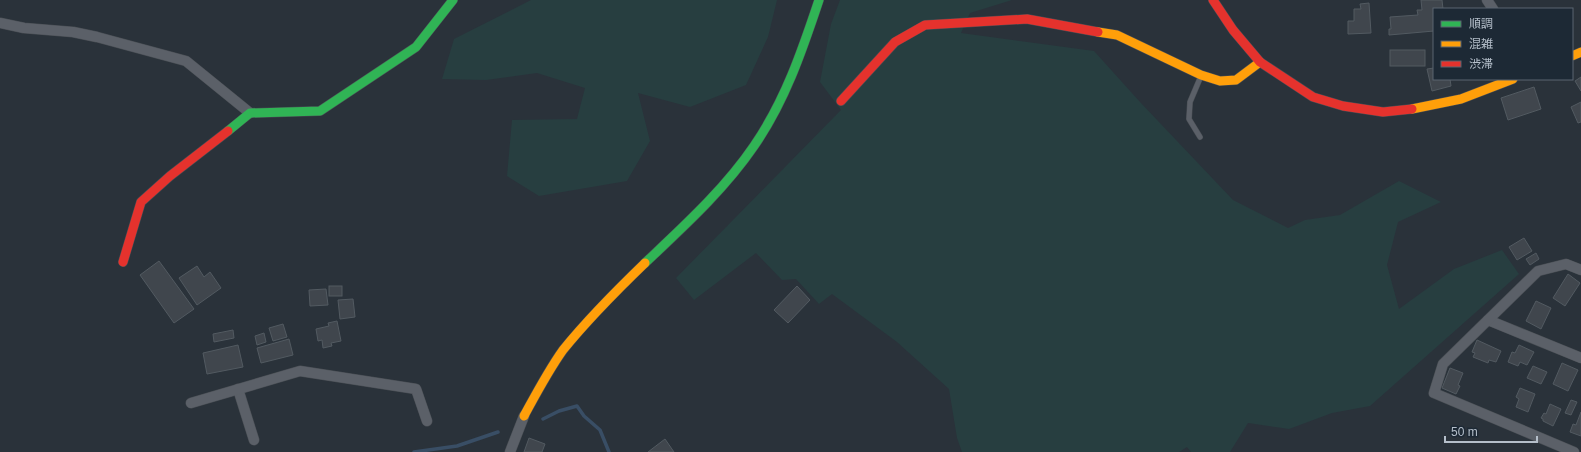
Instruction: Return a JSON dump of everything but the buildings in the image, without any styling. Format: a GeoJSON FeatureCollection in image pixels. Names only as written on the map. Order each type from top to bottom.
{"type":"FeatureCollection","features":[{"type":"Feature","properties":{"kind":"street"},"geometry":{"type":"LineString","coordinates":[[124,262],[141,202],[170,176],[250,113],[320,111],[416,46],[453,0]]}},
{"type":"Feature","properties":{"kind":"street"},"geometry":{"type":"LineString","coordinates":[[510,452],[524,416],[542,382],[564,351],[620,288],[704,205],[747,155],[767,126],[794,72],[819,0]]}},
{"type":"Feature","properties":{"kind":"street"},"geometry":{"type":"LineString","coordinates":[[1213,0],[1233,30],[1260,62],[1313,97],[1344,106],[1383,112],[1422,108],[1461,99],[1510,80]]}},
{"type":"Feature","properties":{"kind":"street"},"geometry":{"type":"LineString","coordinates":[[841,101],[895,42],[925,25],[1027,19],[1117,35],[1201,75],[1220,81],[1236,80],[1260,62]]}},
{"type":"Feature","properties":{"kind":"street"},"geometry":{"type":"LineString","coordinates":[[0,23],[24,28],[81,34],[186,61],[250,113]]}},
{"type":"Feature","properties":{"kind":"street"},"geometry":{"type":"LineString","coordinates":[[1574,452],[1434,393],[1443,364],[1538,271],[1566,264],[1581,270]]}},
{"type":"Feature","properties":{"kind":"street"},"geometry":{"type":"LineString","coordinates":[[1488,320],[1581,358]]}},
{"type":"Feature","properties":{"kind":"street"},"geometry":{"type":"LineString","coordinates":[[191,403],[300,371],[416,389],[427,420]]}},
{"type":"Feature","properties":{"kind":"street"},"geometry":{"type":"LineString","coordinates":[[238,389],[254,440]]}},
{"type":"Feature","properties":{"kind":"lane"},"geometry":{"type":"LineString","coordinates":[[1200,137],[1189,119],[1190,102],[1201,75]]}},
{"type":"Feature","properties":{"kind":"green space"},"geometry":{"type":"Polygon","coordinates":[[[531,0],[777,0],[768,37],[746,85],[690,107],[638,93],[650,141],[627,181],[539,196],[507,176],[512,120],[577,119],[585,88],[537,73],[486,80],[442,79],[454,39],[531,0]]]}},
{"type":"Feature","properties":{"kind":"green space"},"geometry":{"type":"Polygon","coordinates":[[[840,0],[1012,0],[970,13],[961,33],[1094,51],[1233,200],[1288,228],[1305,220],[1340,215],[1399,181],[1441,202],[1398,222],[1387,265],[1399,309],[1454,269],[1502,250],[1519,274],[1370,406],[1332,413],[1289,429],[1248,423],[1230,452],[1191,452],[1187,447],[1179,452],[962,452],[957,438],[949,389],[897,342],[832,294],[819,304],[796,279],[782,280],[756,253],[694,300],[676,278],[841,110],[820,82],[831,24],[840,0]]]}},
{"type":"Feature","properties":{"kind":"waterway"},"geometry":{"type":"LineString","coordinates":[[543,419],[559,411],[577,406],[584,416],[600,430],[609,452]]}},
{"type":"Feature","properties":{"kind":"waterway"},"geometry":{"type":"LineString","coordinates":[[414,452],[457,446],[498,432]]}},
{"type":"Feature","properties":{"kind":"traffic: fast"},"geometry":{"type":"LineString","coordinates":[[228,131],[250,113],[320,111],[416,47],[453,0]]}},
{"type":"Feature","properties":{"kind":"traffic: fast"},"geometry":{"type":"LineString","coordinates":[[645,263],[688,222],[730,178],[754,146],[784,93],[799,57],[819,0]]}},
{"type":"Feature","properties":{"kind":"traffic: slow"},"geometry":{"type":"LineString","coordinates":[[1098,32],[1117,35],[1201,75],[1220,81],[1236,80],[1260,62]]}},
{"type":"Feature","properties":{"kind":"traffic: slow"},"geometry":{"type":"LineString","coordinates":[[1573,56],[1581,52]]}},
{"type":"Feature","properties":{"kind":"traffic: slow"},"geometry":{"type":"LineString","coordinates":[[1412,109],[1461,99],[1510,80]]}},
{"type":"Feature","properties":{"kind":"traffic: slow"},"geometry":{"type":"LineString","coordinates":[[524,416],[547,374],[563,350],[602,305],[645,263]]}},
{"type":"Feature","properties":{"kind":"traffic: jam"},"geometry":{"type":"LineString","coordinates":[[1213,0],[1233,30],[1260,62],[1313,97],[1343,106],[1383,112],[1412,109]]}},
{"type":"Feature","properties":{"kind":"traffic: jam"},"geometry":{"type":"LineString","coordinates":[[841,101],[895,42],[925,25],[1027,19],[1098,32]]}},
{"type":"Feature","properties":{"kind":"traffic: jam"},"geometry":{"type":"LineString","coordinates":[[123,262],[141,202],[170,176],[228,131]]}}]}
